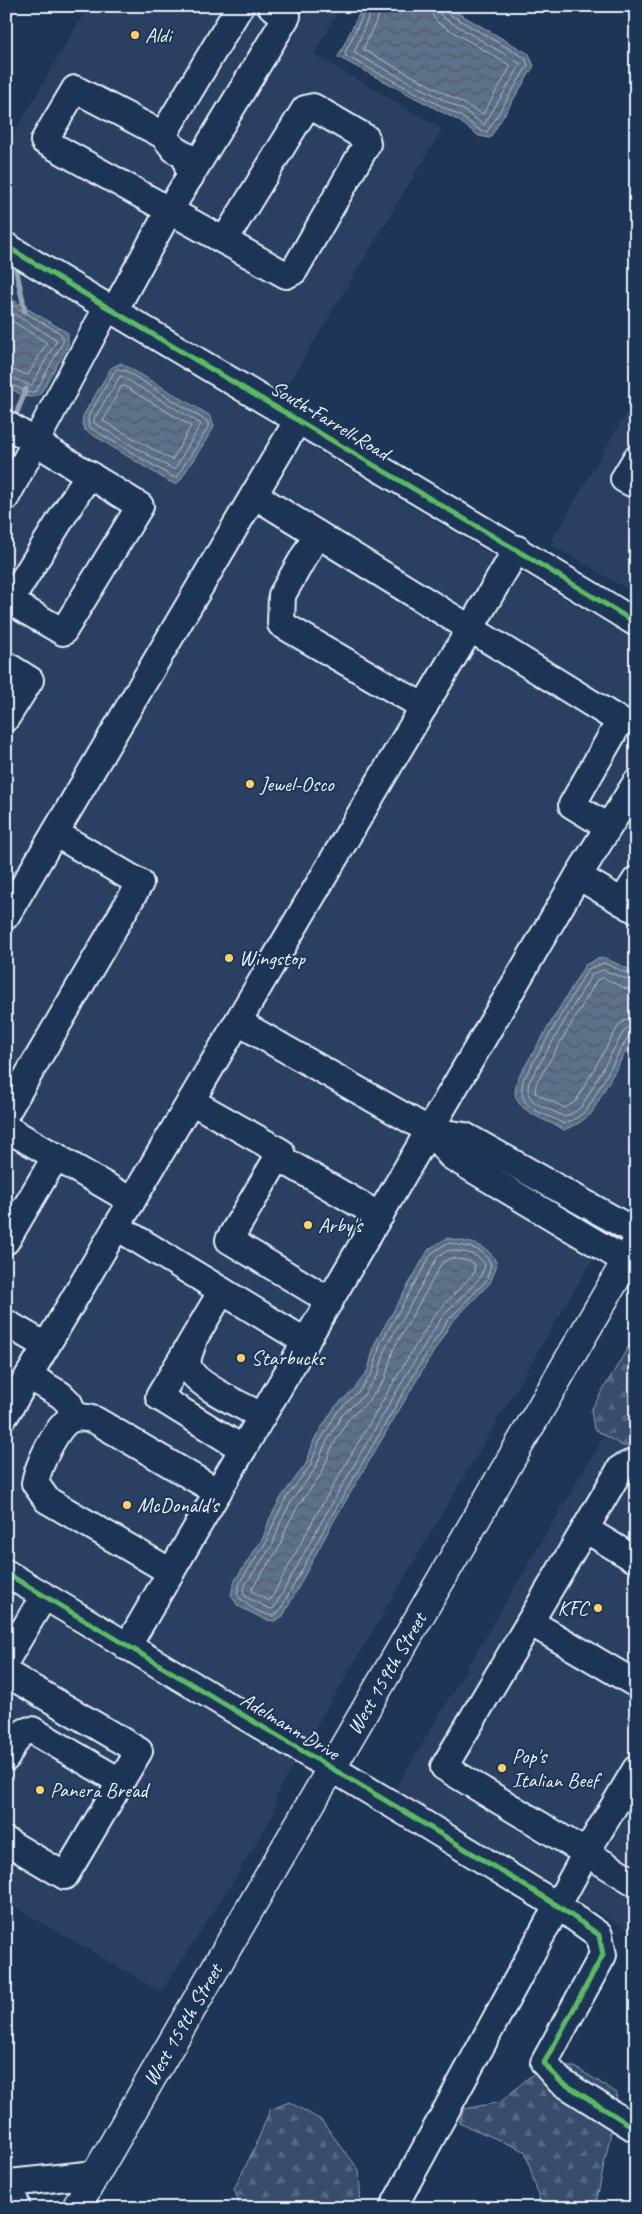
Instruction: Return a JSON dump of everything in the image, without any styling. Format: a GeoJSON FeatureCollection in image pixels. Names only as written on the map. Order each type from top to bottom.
{"type":"FeatureCollection","features":[{"type":"Feature","properties":{"kind":"main road","name":"West 159th Street"},"geometry":{"type":"LineString","coordinates":[[78,2207],[631,1252]]}},
{"type":"Feature","properties":{"kind":"street"},"geometry":{"type":"LineString","coordinates":[[163,135],[240,6]]}},
{"type":"Feature","properties":{"kind":"street"},"geometry":{"type":"LineString","coordinates":[[6,497],[110,309],[287,16],[271,6]]}},
{"type":"Feature","properties":{"kind":"street"},"geometry":{"type":"LineString","coordinates":[[190,177],[186,156],[175,150],[163,135],[75,89],[44,141],[224,241],[286,275],[294,270],[367,144],[366,138],[313,107],[305,109],[224,241]]}},
{"type":"Feature","properties":{"kind":"street","name":"South Farrell Road"},"geometry":{"type":"LineString","coordinates":[[6,246],[517,550],[636,623]]}},
{"type":"Feature","properties":{"kind":"street"},"geometry":{"type":"LineString","coordinates":[[6,916],[298,420]]}},
{"type":"Feature","properties":{"kind":"street"},"geometry":{"type":"LineString","coordinates":[[6,424],[36,441],[140,506],[63,632],[8,600],[88,474]]}},
{"type":"Feature","properties":{"kind":"street"},"geometry":{"type":"LineString","coordinates":[[636,459],[624,479],[636,485]]}},
{"type":"Feature","properties":{"kind":"street"},"geometry":{"type":"LineString","coordinates":[[254,495],[620,721],[572,805],[608,827]]}},
{"type":"Feature","properties":{"kind":"street"},"geometry":{"type":"LineString","coordinates":[[317,534],[282,595],[281,624],[424,707]]}},
{"type":"Feature","properties":{"kind":"street"},"geometry":{"type":"LineString","coordinates":[[6,1414],[517,550]]}},
{"type":"Feature","properties":{"kind":"street"},"geometry":{"type":"LineString","coordinates":[[6,665],[30,680],[6,718]]}},
{"type":"Feature","properties":{"kind":"street"},"geometry":{"type":"LineString","coordinates":[[127,1647],[578,876],[608,827],[632,797]]}},
{"type":"Feature","properties":{"kind":"street"},"geometry":{"type":"LineString","coordinates":[[6,1114],[140,883],[55,833]]}},
{"type":"Feature","properties":{"kind":"street"},"geometry":{"type":"LineString","coordinates":[[578,876],[629,906],[636,880]]}},
{"type":"Feature","properties":{"kind":"street"},"geometry":{"type":"LineString","coordinates":[[238,1022],[430,1131],[451,1156],[631,1252]]}},
{"type":"Feature","properties":{"kind":"street"},"geometry":{"type":"LineString","coordinates":[[191,1101],[281,1152],[229,1240],[330,1301]]}},
{"type":"Feature","properties":{"kind":"street"},"geometry":{"type":"LineString","coordinates":[[6,1128],[132,1201]]}},
{"type":"Feature","properties":{"kind":"street"},"geometry":{"type":"LineString","coordinates":[[430,1131],[465,1136],[636,1232]]}},
{"type":"Feature","properties":{"kind":"street"},"geometry":{"type":"LineString","coordinates":[[6,1241],[56,1156]]}},
{"type":"Feature","properties":{"kind":"street"},"geometry":{"type":"LineString","coordinates":[[278,1157],[380,1216]]}},
{"type":"Feature","properties":{"kind":"street"},"geometry":{"type":"LineString","coordinates":[[116,1227],[306,1342]]}},
{"type":"Feature","properties":{"kind":"street"},"geometry":{"type":"LineString","coordinates":[[222,1291],[159,1397],[243,1449]]}},
{"type":"Feature","properties":{"kind":"street"},"geometry":{"type":"LineString","coordinates":[[7,1324],[46,1346]]}},
{"type":"Feature","properties":{"kind":"street"},"geometry":{"type":"LineString","coordinates":[[194,1339],[187,1363],[189,1370],[201,1382],[262,1416]]}},
{"type":"Feature","properties":{"kind":"street"},"geometry":{"type":"LineString","coordinates":[[29,1376],[61,1395],[69,1403],[74,1418]]}},
{"type":"Feature","properties":{"kind":"street"},"geometry":{"type":"LineString","coordinates":[[171,1572],[47,1500],[35,1483],[41,1460],[65,1423],[83,1416],[94,1420],[218,1492]]}},
{"type":"Feature","properties":{"kind":"street"},"geometry":{"type":"LineString","coordinates":[[636,1462],[621,1468],[444,1767],[636,1882]]}},
{"type":"Feature","properties":{"kind":"street"},"geometry":{"type":"LineString","coordinates":[[585,1530],[636,1560]]}},
{"type":"Feature","properties":{"kind":"street","name":"Adelmann Drive"},"geometry":{"type":"LineString","coordinates":[[6,1573],[330,1769],[413,1817],[558,1906],[598,1935],[603,1955],[544,2063],[560,2081],[636,2129]]}},
{"type":"Feature","properties":{"kind":"street"},"geometry":{"type":"LineString","coordinates":[[6,1660],[44,1596]]}},
{"type":"Feature","properties":{"kind":"street"},"geometry":{"type":"LineString","coordinates":[[530,1622],[636,1684]]}},
{"type":"Feature","properties":{"kind":"street"},"geometry":{"type":"LineString","coordinates":[[6,1673],[139,1751],[65,1876],[6,1841]]}},
{"type":"Feature","properties":{"kind":"street"},"geometry":{"type":"LineString","coordinates":[[6,1758],[20,1734],[26,1730],[32,1730],[121,1782]]}},
{"type":"Feature","properties":{"kind":"street"},"geometry":{"type":"LineString","coordinates":[[393,2208],[586,1852],[636,1768]]}},
{"type":"Feature","properties":{"kind":"street"},"geometry":{"type":"LineString","coordinates":[[18,2208],[8,2182],[96,2174]]}},
{"type":"Feature","properties":{"kind":"shaded area"},"geometry":{"type":"Polygon","coordinates":[[[88,6],[341,6],[314,54],[442,129],[279,400],[6,239],[6,147],[88,6]]]}},
{"type":"Feature","properties":{"kind":"shaded area"},"geometry":{"type":"Polygon","coordinates":[[[6,265],[636,641],[636,1186],[277,1793],[274,1813],[234,1880],[161,1992],[6,1902],[6,265]]]}},
{"type":"Feature","properties":{"kind":"shaded area"},"geometry":{"type":"Polygon","coordinates":[[[636,396],[636,594],[550,544],[636,396]]]}},
{"type":"Feature","properties":{"kind":"shaded area"},"geometry":{"type":"Polygon","coordinates":[[[616,1416],[636,1428],[636,1935],[393,1793],[616,1416]]]}},
{"type":"Feature","properties":{"kind":"green space"},"geometry":{"type":"Polygon","coordinates":[[[636,1334],[636,1449],[621,1445],[594,1429],[591,1410],[636,1334]]]}},
{"type":"Feature","properties":{"kind":"green space"},"geometry":{"type":"Polygon","coordinates":[[[547,2067],[575,2067],[617,2093],[615,2113],[595,2208],[538,2208],[539,2198],[525,2151],[459,2123],[464,2109],[501,2102],[529,2077],[547,2067]]]}},
{"type":"Feature","properties":{"kind":"green space"},"geometry":{"type":"Polygon","coordinates":[[[289,2102],[321,2120],[359,2170],[361,2208],[241,2208],[234,2189],[255,2147],[270,2110],[289,2102]]]}},
{"type":"Feature","properties":{"kind":"water"},"geometry":{"type":"Polygon","coordinates":[[[363,6],[446,6],[529,54],[534,66],[490,138],[479,136],[459,121],[338,57],[363,6]]]}},
{"type":"Feature","properties":{"kind":"water"},"geometry":{"type":"Polygon","coordinates":[[[6,296],[68,333],[68,346],[40,394],[35,396],[27,397],[6,386],[6,296]]]}},
{"type":"Feature","properties":{"kind":"water"},"geometry":{"type":"Polygon","coordinates":[[[121,363],[209,415],[214,425],[179,482],[175,484],[85,430],[82,424],[83,416],[111,368],[121,363]]]}},
{"type":"Feature","properties":{"kind":"water"},"geometry":{"type":"Polygon","coordinates":[[[605,958],[636,973],[636,1033],[591,1114],[579,1123],[564,1130],[521,1106],[515,1093],[518,1078],[585,965],[597,959],[605,958]]]}},
{"type":"Feature","properties":{"kind":"water"},"geometry":{"type":"Polygon","coordinates":[[[447,1238],[477,1245],[489,1252],[497,1265],[490,1283],[451,1323],[332,1524],[283,1616],[275,1621],[266,1620],[238,1606],[231,1595],[235,1580],[263,1538],[270,1518],[282,1496],[306,1464],[314,1440],[334,1408],[355,1388],[368,1370],[375,1343],[429,1249],[447,1238]]]}},
{"type":"Feature","properties":{"kind":"waterway"},"geometry":{"type":"LineString","coordinates":[[16,269],[25,311]]}},
{"type":"Feature","properties":{"kind":"waterway"},"geometry":{"type":"LineString","coordinates":[[17,412],[26,389]]}},
{"type":"Feature","properties":{"kind":"cycle path"},"geometry":{"type":"LineString","coordinates":[[6,246],[636,623]]}},
{"type":"Feature","properties":{"kind":"cycle path"},"geometry":{"type":"LineString","coordinates":[[6,1573],[413,1817],[558,1906],[599,1935],[603,1955],[544,2063],[560,2081],[636,2129]]}},
{"type":"Feature","properties":{"kind":"place","name":"Aldi"},"geometry":{"type":"Point","coordinates":[135,35]}},
{"type":"Feature","properties":{"kind":"place","name":"Jewel-Osco"},"geometry":{"type":"Point","coordinates":[250,784]}},
{"type":"Feature","properties":{"kind":"place","name":"Wingstop"},"geometry":{"type":"Point","coordinates":[229,958]}},
{"type":"Feature","properties":{"kind":"place","name":"Arby's"},"geometry":{"type":"Point","coordinates":[308,1225]}},
{"type":"Feature","properties":{"kind":"place","name":"Starbucks"},"geometry":{"type":"Point","coordinates":[241,1358]}},
{"type":"Feature","properties":{"kind":"place","name":"McDonald's"},"geometry":{"type":"Point","coordinates":[127,1505]}},
{"type":"Feature","properties":{"kind":"place","name":"KFC"},"geometry":{"type":"Point","coordinates":[598,1608]}},
{"type":"Feature","properties":{"kind":"place","name":"Pop's Italian Beef"},"geometry":{"type":"Point","coordinates":[502,1768]}},
{"type":"Feature","properties":{"kind":"place","name":"Panera Bread"},"geometry":{"type":"Point","coordinates":[40,1790]}}]}
